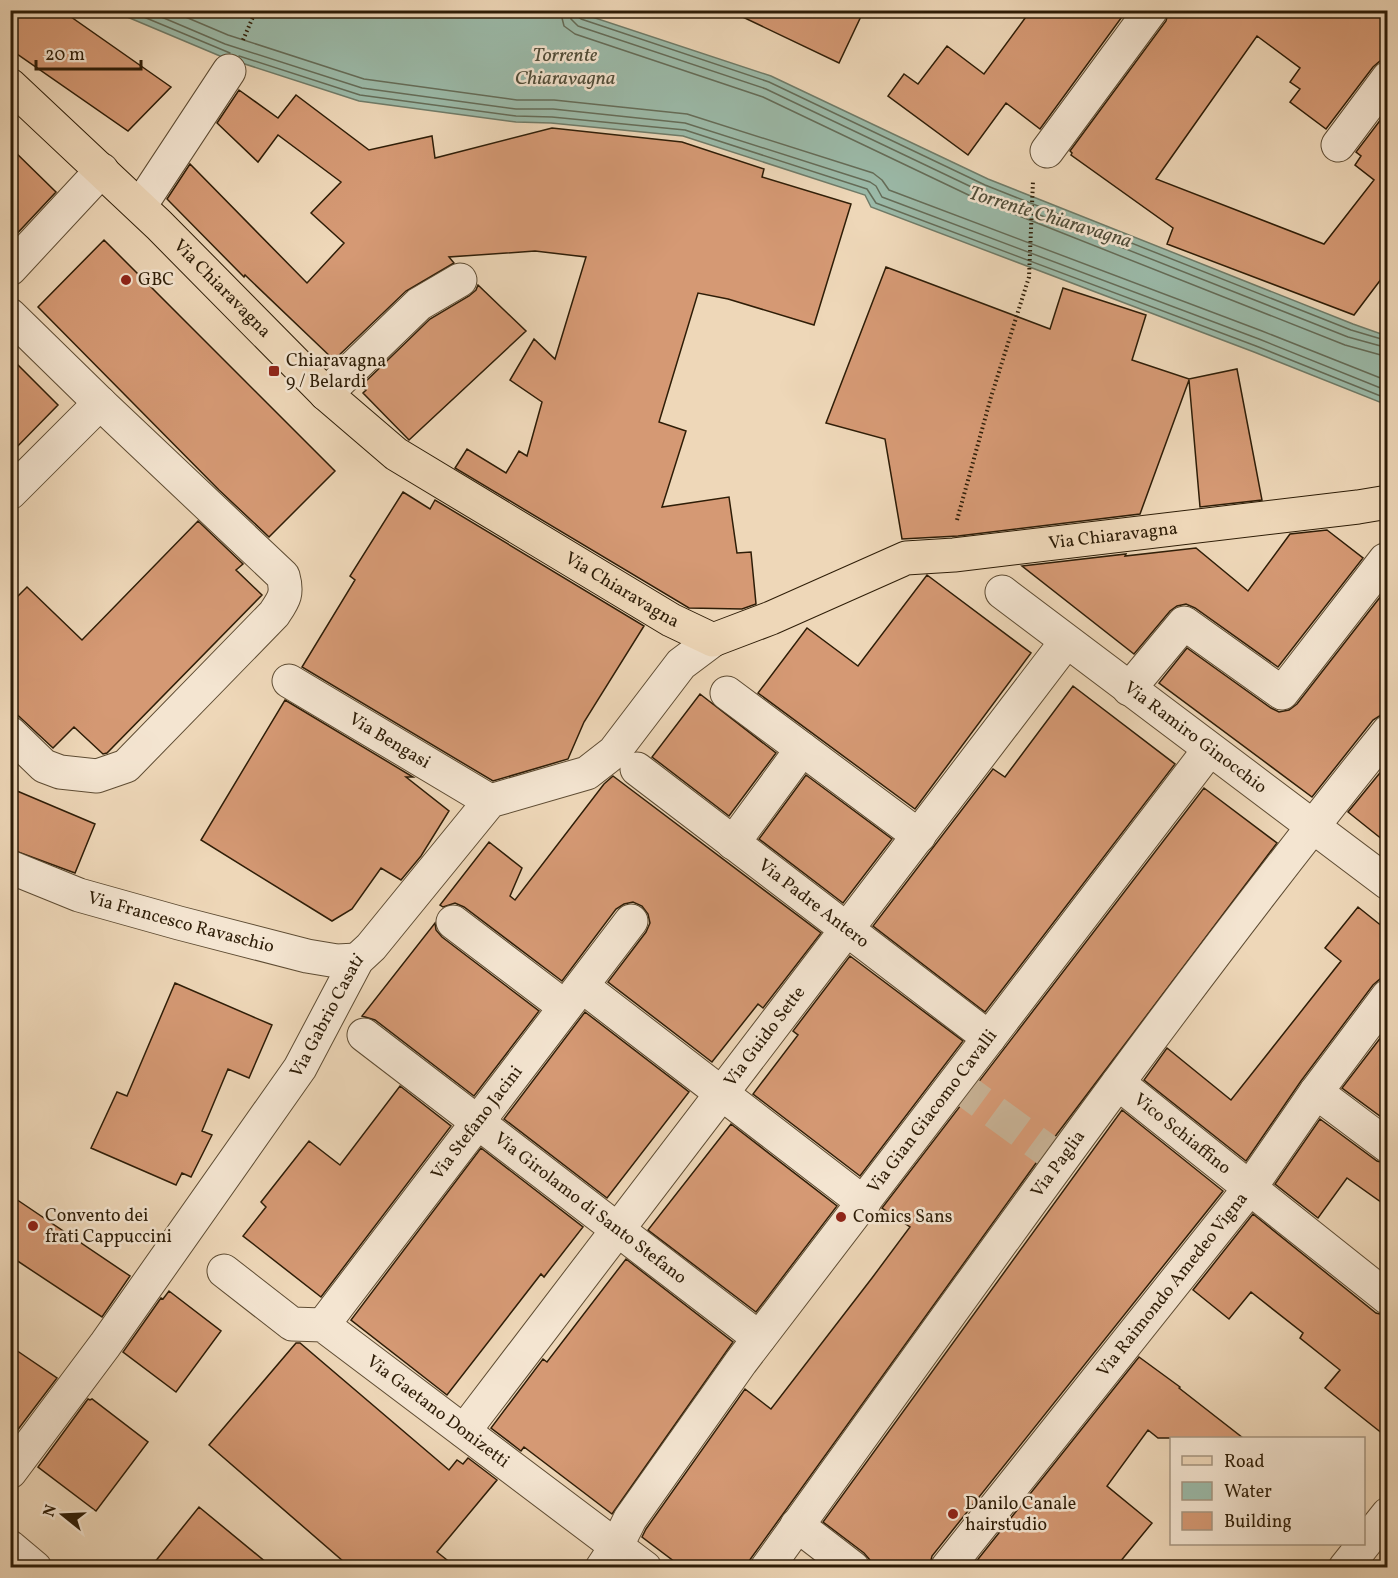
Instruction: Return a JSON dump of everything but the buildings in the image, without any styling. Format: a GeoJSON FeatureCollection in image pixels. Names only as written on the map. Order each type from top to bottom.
{"type":"FeatureCollection","features":[{"type":"Feature","properties":{"kind":"main road","name":"Via Chiaravagna"},"geometry":{"type":"LineString","coordinates":[[10,85],[140,206],[326,394],[396,454],[671,620],[713,640],[771,618],[906,558],[1335,510],[1388,501]]}},
{"type":"Feature","properties":{"kind":"street"},"geometry":{"type":"LineString","coordinates":[[1040,164],[1150,10]]}},
{"type":"Feature","properties":{"kind":"street"},"geometry":{"type":"LineString","coordinates":[[140,206],[229,71]]}},
{"type":"Feature","properties":{"kind":"street"},"geometry":{"type":"LineString","coordinates":[[1338,145],[1388,78]]}},
{"type":"Feature","properties":{"kind":"street"},"geometry":{"type":"LineString","coordinates":[[10,269],[102,170]]}},
{"type":"Feature","properties":{"kind":"street"},"geometry":{"type":"LineString","coordinates":[[326,394],[419,304],[460,280]]}},
{"type":"Feature","properties":{"kind":"street"},"geometry":{"type":"LineString","coordinates":[[10,315],[283,576],[287,589],[283,601],[274,614],[126,766],[97,776],[60,772],[44,766],[10,733]]}},
{"type":"Feature","properties":{"kind":"street"},"geometry":{"type":"LineString","coordinates":[[10,493],[100,403]]}},
{"type":"Feature","properties":{"kind":"street"},"geometry":{"type":"LineString","coordinates":[[1129,689],[1184,623],[1282,693],[1385,560],[1388,561]]}},
{"type":"Feature","properties":{"kind":"street","name":"Via Ramiro Ginocchio"},"geometry":{"type":"LineString","coordinates":[[1002,592],[1388,883]]}},
{"type":"Feature","properties":{"kind":"street"},"geometry":{"type":"LineString","coordinates":[[490,801],[587,773],[614,752],[681,664],[713,640]]}},
{"type":"Feature","properties":{"kind":"street","name":"Via Guido Sette"},"geometry":{"type":"LineString","coordinates":[[464,1431],[1066,642]]}},
{"type":"Feature","properties":{"kind":"street","name":"Via Bengasi"},"geometry":{"type":"LineString","coordinates":[[290,681],[490,801]]}},
{"type":"Feature","properties":{"kind":"street"},"geometry":{"type":"LineString","coordinates":[[727,693],[919,836]]}},
{"type":"Feature","properties":{"kind":"street","name":"Via Paglia"},"geometry":{"type":"LineString","coordinates":[[766,1568],[1060,1160],[1312,825],[1388,732]]}},
{"type":"Feature","properties":{"kind":"street"},"geometry":{"type":"LineString","coordinates":[[733,843],[802,749]]}},
{"type":"Feature","properties":{"kind":"street","name":"Via Gian Giacomo Cavalli"},"geometry":{"type":"LineString","coordinates":[[609,1557],[630,1519],[759,1338],[1209,750]]}},
{"type":"Feature","properties":{"kind":"street","name":"Via Padre Antero"},"geometry":{"type":"LineString","coordinates":[[637,769],[989,1038]]}},
{"type":"Feature","properties":{"kind":"street","name":"Via Gabrio Casati"},"geometry":{"type":"LineString","coordinates":[[10,1472],[105,1345],[300,1068],[357,960],[371,947],[490,801]]}},
{"type":"Feature","properties":{"kind":"street","name":"Via Francesco Ravaschio"},"geometry":{"type":"LineString","coordinates":[[10,867],[79,895],[179,923],[307,956],[337,961],[357,960]]}},
{"type":"Feature","properties":{"kind":"street","name":"Via Stefano Jacini"},"geometry":{"type":"LineString","coordinates":[[323,1325],[631,921]]}},
{"type":"Feature","properties":{"kind":"street"},"geometry":{"type":"LineString","coordinates":[[453,922],[722,1093],[864,1203]]}},
{"type":"Feature","properties":{"kind":"street","name":"Via Raimondo Amedeo Vigna"},"geometry":{"type":"LineString","coordinates":[[947,1568],[1249,1189],[1316,1092],[1388,996]]}},
{"type":"Feature","properties":{"kind":"street","name":"Via Girolamo di Santo Stefano"},"geometry":{"type":"LineString","coordinates":[[364,1035],[759,1338]]}},
{"type":"Feature","properties":{"kind":"street","name":"Vico Schiaffino"},"geometry":{"type":"LineString","coordinates":[[1118,1083],[1388,1298]]}},
{"type":"Feature","properties":{"kind":"street"},"geometry":{"type":"LineString","coordinates":[[1316,1092],[1388,1146]]}},
{"type":"Feature","properties":{"kind":"street"},"geometry":{"type":"LineString","coordinates":[[224,1271],[292,1324],[323,1325]]}},
{"type":"Feature","properties":{"kind":"street","name":"Via Gaetano Donizetti"},"geometry":{"type":"LineString","coordinates":[[323,1325],[464,1431],[609,1557],[645,1568]]}},
{"type":"Feature","properties":{"kind":"street"},"geometry":{"type":"LineString","coordinates":[[797,1525],[853,1568]]}},
{"type":"Feature","properties":{"kind":"street"},"geometry":{"type":"LineString","coordinates":[[1345,1568],[1382,1532]]}},
{"type":"Feature","properties":{"kind":"street"},"geometry":{"type":"LineString","coordinates":[[10,1547],[35,1568]]}},
{"type":"Feature","properties":{"kind":"path"},"geometry":{"type":"LineString","coordinates":[[946,555],[1029,277],[1040,164]]}},
{"type":"Feature","properties":{"kind":"water","name":"Torrente Chiaravagna"},"geometry":{"type":"Polygon","coordinates":[[[113,11],[574,11],[771,76],[988,179],[1387,336],[1387,405],[1254,352],[871,207],[865,195],[683,136],[551,123],[516,122],[359,101],[220,56],[113,11]]]}},
{"type":"Feature","properties":{"kind":"tunnel"},"geometry":{"type":"LineString","coordinates":[[955,1083],[1060,1160]]}},
{"type":"Feature","properties":{"kind":"place","name":"GBC"},"geometry":{"type":"Point","coordinates":[126,280]}},
{"type":"Feature","properties":{"kind":"place","name":"Chiaravagna 9 / Belardi"},"geometry":{"type":"Point","coordinates":[274,371]}},
{"type":"Feature","properties":{"kind":"place","name":"Comics Sans"},"geometry":{"type":"Point","coordinates":[841,1217]}},
{"type":"Feature","properties":{"kind":"place","name":"Convento dei frati Cappuccini"},"geometry":{"type":"Point","coordinates":[33,1226]}},
{"type":"Feature","properties":{"kind":"place","name":"Danilo Canale hairstudio"},"geometry":{"type":"Point","coordinates":[953,1514]}}]}
